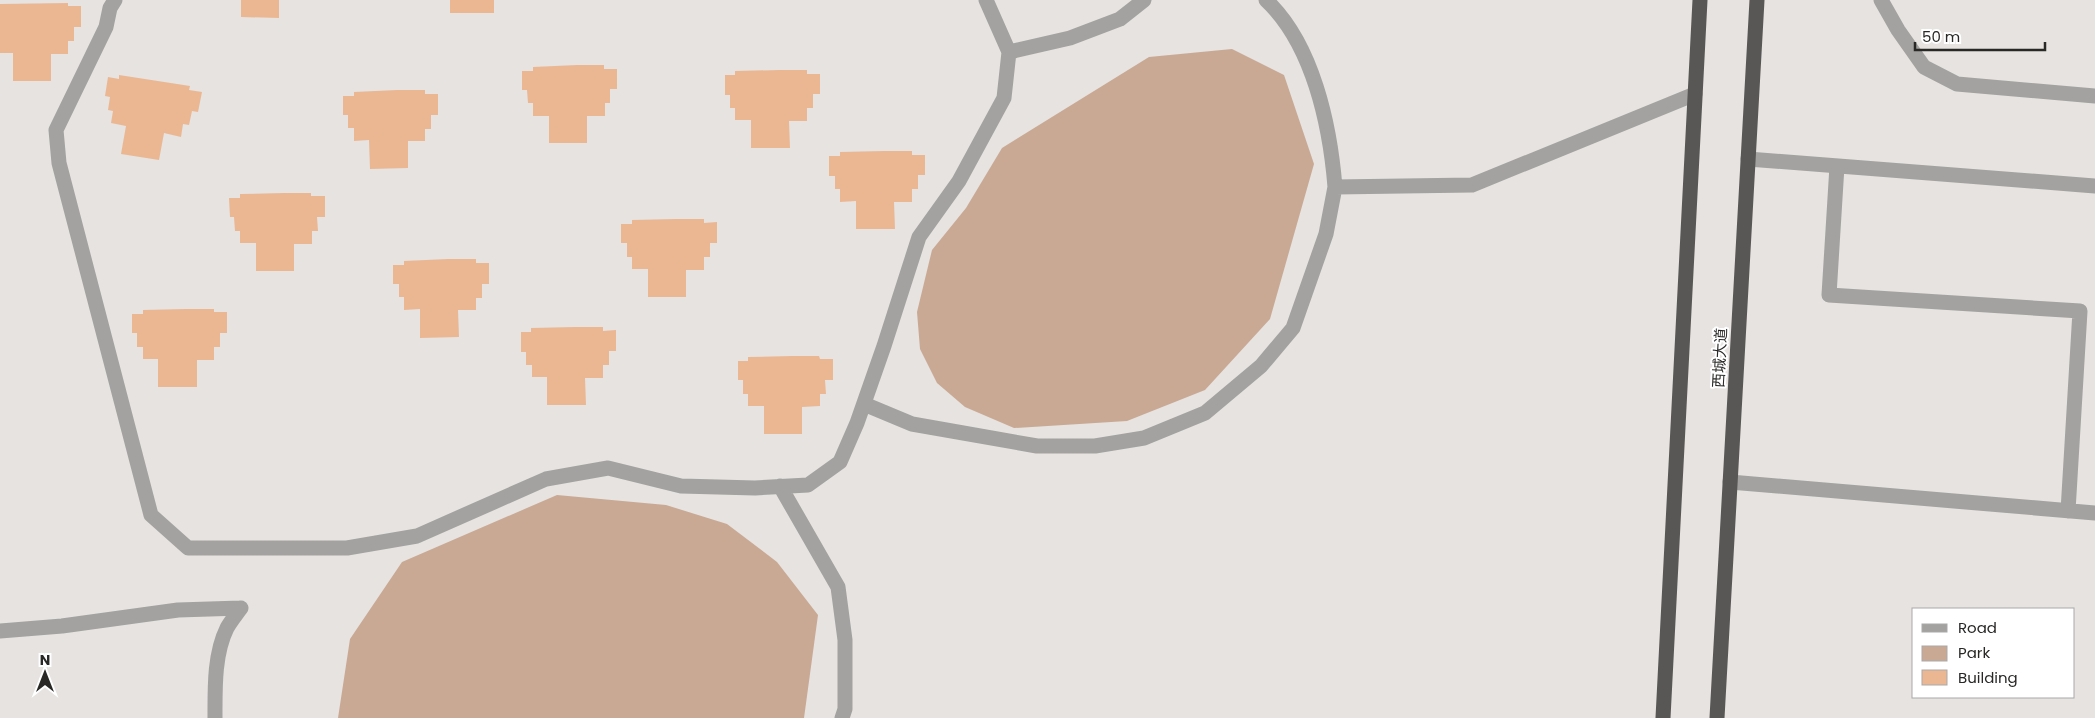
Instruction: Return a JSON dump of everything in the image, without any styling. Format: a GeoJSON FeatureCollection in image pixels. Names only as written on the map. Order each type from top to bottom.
{"type":"FeatureCollection","features":[{"type":"Feature","properties":{"kind":"highway"},"geometry":{"type":"LineString","coordinates":[[1663,718],[1700,0]]}},
{"type":"Feature","properties":{"kind":"highway","name":"西城大道"},"geometry":{"type":"LineString","coordinates":[[1717,718],[1757,0]]}},
{"type":"Feature","properties":{"kind":"street"},"geometry":{"type":"LineString","coordinates":[[110,3],[106,28],[56,130],[59,163],[151,515],[188,548],[347,548],[417,536],[546,479],[608,468],[681,486],[755,488],[808,485],[840,462],[864,404],[919,237],[959,181],[1004,98],[1009,52],[986,0]]}},
{"type":"Feature","properties":{"kind":"street"},"geometry":{"type":"LineString","coordinates":[[1009,52],[1070,38],[1120,19],[1144,0]]}},
{"type":"Feature","properties":{"kind":"street"},"geometry":{"type":"LineString","coordinates":[[864,404],[912,424],[1038,446],[1094,446],[1144,438],[1206,412],[1262,366],[1293,328],[1326,234],[1335,188],[1329,134],[1313,72],[1280,13],[1266,0]]}},
{"type":"Feature","properties":{"kind":"street"},"geometry":{"type":"LineString","coordinates":[[1882,0],[1898,30],[1924,67],[1957,84],[2095,96]]}},
{"type":"Feature","properties":{"kind":"street"},"geometry":{"type":"LineString","coordinates":[[1335,188],[1472,185],[1695,94]]}},
{"type":"Feature","properties":{"kind":"street"},"geometry":{"type":"LineString","coordinates":[[1748,159],[2095,186]]}},
{"type":"Feature","properties":{"kind":"street"},"geometry":{"type":"LineString","coordinates":[[1837,166],[1829,295],[2080,311],[2068,511]]}},
{"type":"Feature","properties":{"kind":"street"},"geometry":{"type":"LineString","coordinates":[[1730,482],[2095,513]]}},
{"type":"Feature","properties":{"kind":"street"},"geometry":{"type":"LineString","coordinates":[[780,486],[838,587],[845,640],[845,709],[842,718]]}},
{"type":"Feature","properties":{"kind":"street"},"geometry":{"type":"LineString","coordinates":[[0,631],[130,618],[178,610],[241,608],[227,628],[223,640],[216,681],[215,718]]}},
{"type":"Feature","properties":{"kind":"green space"},"geometry":{"type":"Polygon","coordinates":[[[1232,49],[1284,75],[1314,164],[1270,319],[1205,390],[1127,421],[1014,428],[965,407],[937,383],[920,349],[917,312],[932,250],[966,208],[1002,148],[1149,57],[1232,49]]]}},
{"type":"Feature","properties":{"kind":"green space"},"geometry":{"type":"Polygon","coordinates":[[[557,495],[666,505],[727,524],[777,562],[818,615],[804,718],[338,718],[350,639],[402,562],[557,495]]]}},
{"type":"Feature","properties":{"kind":"building"},"geometry":{"type":"Polygon","coordinates":[[[241,0],[279,0],[279,18],[241,17],[241,0]]]}},
{"type":"Feature","properties":{"kind":"building"},"geometry":{"type":"Polygon","coordinates":[[[450,0],[494,0],[494,13],[450,13],[450,0]]]}},
{"type":"Feature","properties":{"kind":"building"},"geometry":{"type":"Polygon","coordinates":[[[68,3],[68,6],[81,6],[81,27],[74,27],[74,41],[68,41],[68,54],[51,54],[51,81],[13,81],[13,53],[0,53],[0,4],[68,3]]]}},
{"type":"Feature","properties":{"kind":"building"},"geometry":{"type":"Polygon","coordinates":[[[604,65],[604,69],[617,69],[617,89],[610,89],[610,103],[605,103],[605,116],[587,116],[587,143],[549,143],[549,116],[533,116],[533,103],[528,103],[527,90],[522,90],[522,71],[533,71],[533,67],[604,65]]]}},
{"type":"Feature","properties":{"kind":"building"},"geometry":{"type":"Polygon","coordinates":[[[807,70],[807,74],[820,74],[820,94],[813,94],[813,108],[807,108],[807,121],[789,121],[790,148],[751,148],[751,120],[735,120],[735,108],[730,108],[730,95],[725,95],[725,75],[735,75],[735,71],[807,70]]]}},
{"type":"Feature","properties":{"kind":"building"},"geometry":{"type":"Polygon","coordinates":[[[119,75],[190,86],[189,90],[202,92],[198,112],[192,111],[189,125],[183,124],[181,137],[164,133],[159,160],[121,154],[126,126],[111,123],[113,111],[108,110],[110,97],[105,96],[108,77],[119,79],[119,75]]]}},
{"type":"Feature","properties":{"kind":"building"},"geometry":{"type":"Polygon","coordinates":[[[425,90],[425,94],[438,94],[438,115],[431,115],[431,129],[425,129],[425,141],[408,141],[408,168],[370,169],[369,140],[354,141],[354,128],[348,128],[348,115],[343,115],[343,96],[354,96],[354,92],[425,90]]]}},
{"type":"Feature","properties":{"kind":"building"},"geometry":{"type":"Polygon","coordinates":[[[912,151],[912,155],[925,155],[925,175],[918,175],[918,189],[912,189],[912,202],[894,202],[895,229],[856,229],[856,201],[840,202],[840,189],[835,189],[835,176],[829,176],[829,156],[840,156],[840,152],[912,151]]]}},
{"type":"Feature","properties":{"kind":"building"},"geometry":{"type":"Polygon","coordinates":[[[311,193],[311,196],[325,196],[325,217],[317,217],[318,231],[312,231],[312,244],[294,244],[294,271],[256,271],[256,243],[240,243],[240,231],[235,231],[234,217],[230,217],[229,198],[240,198],[240,194],[311,193]]]}},
{"type":"Feature","properties":{"kind":"building"},"geometry":{"type":"Polygon","coordinates":[[[704,219],[704,223],[717,222],[717,243],[710,243],[710,257],[704,257],[704,270],[686,270],[686,297],[648,297],[648,269],[632,269],[632,257],[627,257],[627,243],[621,243],[621,224],[632,224],[632,220],[704,219]]]}},
{"type":"Feature","properties":{"kind":"building"},"geometry":{"type":"Polygon","coordinates":[[[476,259],[476,263],[489,263],[489,284],[482,284],[482,298],[476,298],[476,310],[458,310],[459,337],[420,338],[420,309],[404,310],[404,297],[399,297],[399,284],[393,284],[393,265],[404,265],[404,261],[476,259]]]}},
{"type":"Feature","properties":{"kind":"building"},"geometry":{"type":"Polygon","coordinates":[[[214,309],[214,312],[227,312],[227,333],[220,333],[220,347],[214,347],[214,360],[197,360],[197,387],[158,387],[158,359],[143,359],[143,347],[137,347],[137,333],[132,333],[132,314],[143,314],[143,310],[214,309]]]}},
{"type":"Feature","properties":{"kind":"building"},"geometry":{"type":"Polygon","coordinates":[[[603,327],[603,331],[616,330],[616,351],[609,351],[609,365],[603,365],[603,378],[585,378],[586,405],[547,405],[547,377],[532,377],[532,365],[526,365],[526,352],[521,352],[521,332],[531,332],[531,328],[603,327]]]}},
{"type":"Feature","properties":{"kind":"building"},"geometry":{"type":"Polygon","coordinates":[[[819,356],[820,359],[833,359],[833,380],[825,380],[826,394],[820,394],[820,406],[802,407],[802,434],[764,434],[764,406],[748,406],[748,394],[743,394],[743,380],[738,380],[738,361],[748,361],[748,357],[819,356]]]}}]}
